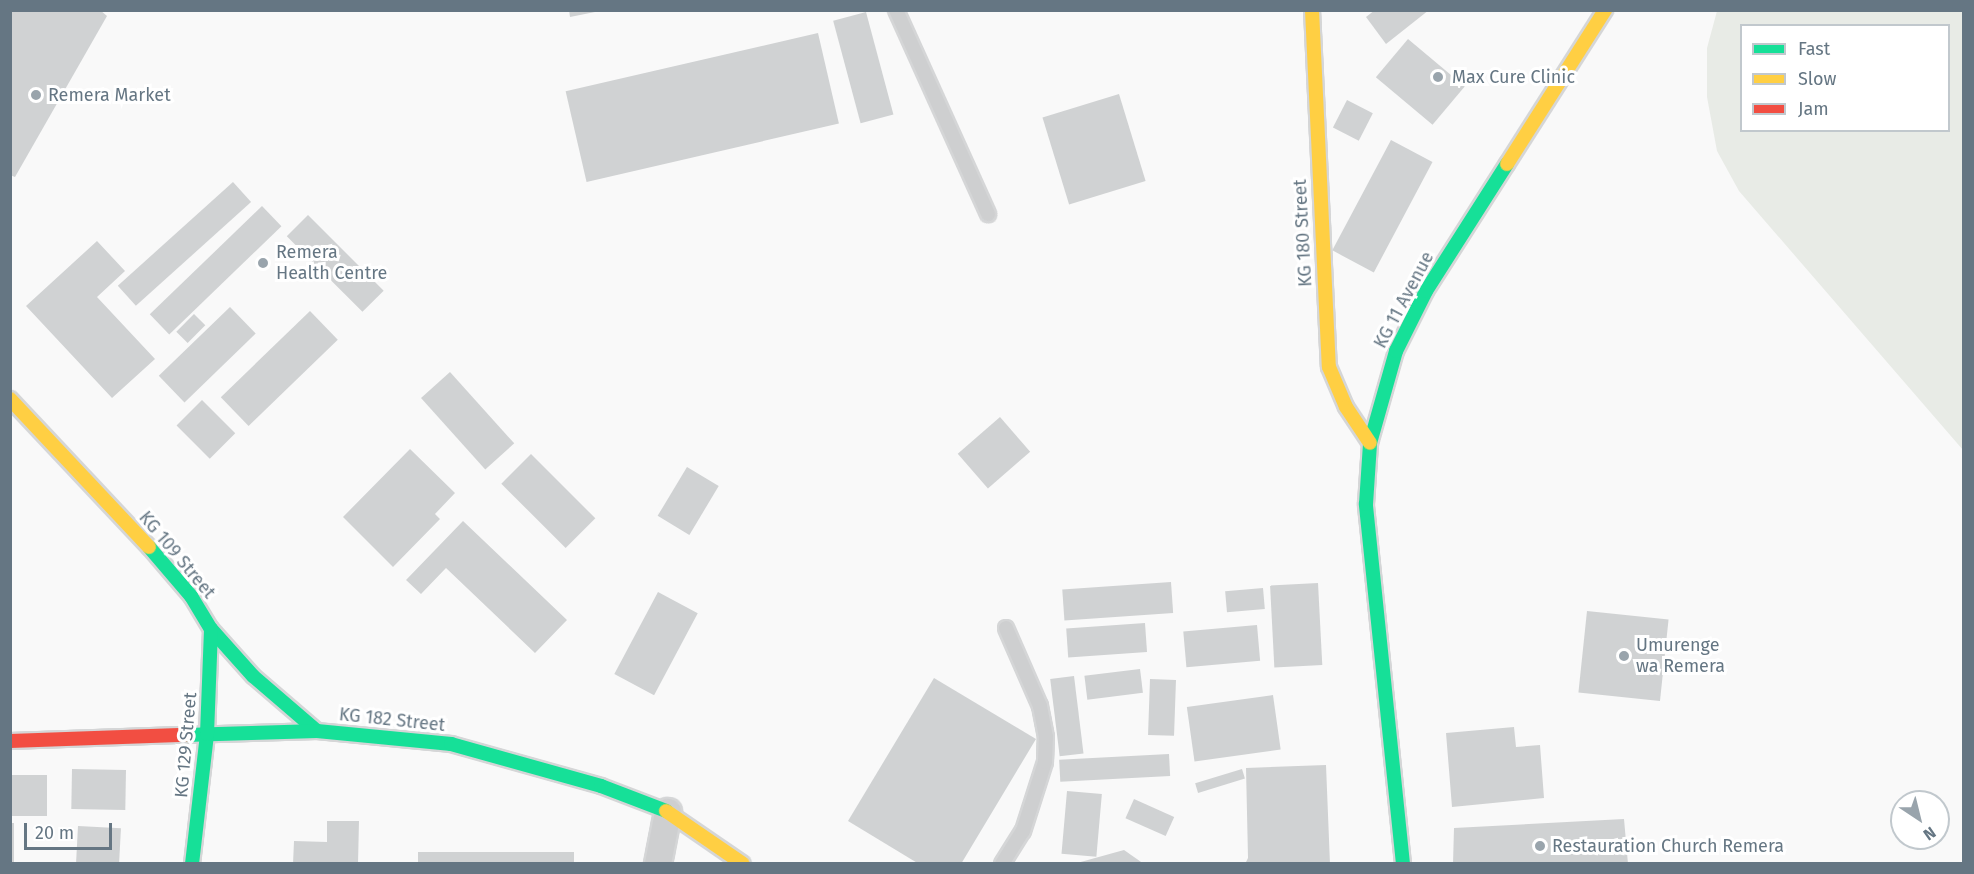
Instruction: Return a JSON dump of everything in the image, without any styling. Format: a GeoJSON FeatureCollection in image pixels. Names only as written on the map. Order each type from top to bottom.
{"type":"FeatureCollection","features":[{"type":"Feature","properties":{"kind":"street","name":"KG 180 Street"},"geometry":{"type":"LineString","coordinates":[[1312,10],[1329,367],[1346,407],[1370,443]]}},
{"type":"Feature","properties":{"kind":"street","name":"KG 11 Avenue"},"geometry":{"type":"LineString","coordinates":[[1403,864],[1366,504],[1370,443],[1396,351],[1426,291],[1605,10]]}},
{"type":"Feature","properties":{"kind":"street","name":"KG 109 Street"},"geometry":{"type":"LineString","coordinates":[[10,399],[149,547],[191,596],[211,629],[253,676],[317,731]]}},
{"type":"Feature","properties":{"kind":"street","name":"KG 129 Street"},"geometry":{"type":"LineString","coordinates":[[192,864],[207,734],[211,629]]}},
{"type":"Feature","properties":{"kind":"street","name":"KG 182 Street"},"geometry":{"type":"LineString","coordinates":[[10,741],[317,731],[451,744],[601,786],[668,812],[743,864]]}},
{"type":"Feature","properties":{"kind":"street"},"geometry":{"type":"LineString","coordinates":[[658,864],[668,812]]}},
{"type":"Feature","properties":{"kind":"lane"},"geometry":{"type":"LineString","coordinates":[[896,10],[988,214]]}},
{"type":"Feature","properties":{"kind":"lane"},"geometry":{"type":"LineString","coordinates":[[1002,864],[1023,831],[1045,762],[1046,737],[1040,706],[1006,628]]}},
{"type":"Feature","properties":{"kind":"shaded area"},"geometry":{"type":"Polygon","coordinates":[[[1717,11],[1963,11],[1963,450],[1739,191],[1717,151],[1707,97],[1707,48],[1717,11]]]}},
{"type":"Feature","properties":{"kind":"building","name":"Remera Market"},"geometry":{"type":"Polygon","coordinates":[[[10,10],[100,10],[107,16],[15,177],[10,175],[10,10]]]}},
{"type":"Feature","properties":{"kind":"building"},"geometry":{"type":"Polygon","coordinates":[[[569,10],[595,10],[595,12],[570,17],[569,10]]]}},
{"type":"Feature","properties":{"kind":"building"},"geometry":{"type":"Polygon","coordinates":[[[1375,10],[1429,10],[1386,44],[1366,17],[1375,10]]]}},
{"type":"Feature","properties":{"kind":"building"},"geometry":{"type":"Polygon","coordinates":[[[866,12],[893,114],[861,123],[833,21],[866,12]]]}},
{"type":"Feature","properties":{"kind":"building"},"geometry":{"type":"Polygon","coordinates":[[[818,33],[839,124],[587,182],[566,91],[818,33]]]}},
{"type":"Feature","properties":{"kind":"building"},"geometry":{"type":"Polygon","coordinates":[[[1408,39],[1465,87],[1433,125],[1376,77],[1408,39]]]}},
{"type":"Feature","properties":{"kind":"building"},"geometry":{"type":"Polygon","coordinates":[[[1119,94],[1146,181],[1069,204],[1042,117],[1119,94]]]}},
{"type":"Feature","properties":{"kind":"building"},"geometry":{"type":"Polygon","coordinates":[[[1347,100],[1373,113],[1359,141],[1333,128],[1347,100]]]}},
{"type":"Feature","properties":{"kind":"building"},"geometry":{"type":"Polygon","coordinates":[[[1391,140],[1432,162],[1374,272],[1332,250],[1391,140]]]}},
{"type":"Feature","properties":{"kind":"building"},"geometry":{"type":"Polygon","coordinates":[[[233,182],[251,202],[136,306],[118,286],[233,182]]]}},
{"type":"Feature","properties":{"kind":"building"},"geometry":{"type":"Polygon","coordinates":[[[262,206],[281,226],[169,335],[150,314],[262,206]]]}},
{"type":"Feature","properties":{"kind":"building"},"geometry":{"type":"Polygon","coordinates":[[[308,215],[384,291],[362,312],[287,236],[308,215]]]}},
{"type":"Feature","properties":{"kind":"building"},"geometry":{"type":"Polygon","coordinates":[[[97,241],[125,271],[97,297],[155,359],[112,398],[26,306],[97,241]]]}},
{"type":"Feature","properties":{"kind":"building"},"geometry":{"type":"Polygon","coordinates":[[[230,307],[256,334],[184,402],[159,376],[230,307]]]}},
{"type":"Feature","properties":{"kind":"building"},"geometry":{"type":"Polygon","coordinates":[[[310,311],[338,340],[249,426],[221,397],[310,311]]]}},
{"type":"Feature","properties":{"kind":"building"},"geometry":{"type":"Polygon","coordinates":[[[194,314],[205,325],[188,343],[176,332],[194,314]]]}},
{"type":"Feature","properties":{"kind":"building"},"geometry":{"type":"Polygon","coordinates":[[[450,372],[514,443],[485,469],[421,398],[450,372]]]}},
{"type":"Feature","properties":{"kind":"building"},"geometry":{"type":"Polygon","coordinates":[[[202,400],[235,433],[210,459],[177,425],[202,400]]]}},
{"type":"Feature","properties":{"kind":"building"},"geometry":{"type":"Polygon","coordinates":[[[1000,417],[1030,452],[988,488],[958,454],[1000,417]]]}},
{"type":"Feature","properties":{"kind":"building"},"geometry":{"type":"Polygon","coordinates":[[[410,449],[455,493],[435,514],[440,519],[393,567],[343,517],[410,449]]]}},
{"type":"Feature","properties":{"kind":"building"},"geometry":{"type":"Polygon","coordinates":[[[531,454],[595,518],[566,548],[501,484],[531,454]]]}},
{"type":"Feature","properties":{"kind":"building"},"geometry":{"type":"Polygon","coordinates":[[[687,467],[719,486],[689,535],[658,516],[687,467]]]}},
{"type":"Feature","properties":{"kind":"building"},"geometry":{"type":"Polygon","coordinates":[[[463,521],[567,620],[535,653],[446,568],[421,594],[406,580],[463,521]]]}},
{"type":"Feature","properties":{"kind":"building"},"geometry":{"type":"Polygon","coordinates":[[[1171,582],[1173,613],[1064,621],[1062,590],[1171,582]]]}},
{"type":"Feature","properties":{"kind":"building"},"geometry":{"type":"Polygon","coordinates":[[[1318,583],[1322,665],[1274,667],[1270,586],[1318,583]]]}},
{"type":"Feature","properties":{"kind":"building"},"geometry":{"type":"Polygon","coordinates":[[[1263,588],[1265,609],[1227,612],[1225,591],[1263,588]]]}},
{"type":"Feature","properties":{"kind":"building"},"geometry":{"type":"Polygon","coordinates":[[[658,592],[698,613],[654,695],[614,674],[658,592]]]}},
{"type":"Feature","properties":{"kind":"building","name":"Umurenge wa Remera"},"geometry":{"type":"Polygon","coordinates":[[[1587,611],[1669,620],[1660,701],[1578,693],[1587,611]]]}},
{"type":"Feature","properties":{"kind":"building"},"geometry":{"type":"Polygon","coordinates":[[[1145,623],[1147,652],[1068,657],[1066,629],[1145,623]]]}},
{"type":"Feature","properties":{"kind":"building"},"geometry":{"type":"Polygon","coordinates":[[[1257,625],[1260,661],[1186,667],[1183,631],[1257,625]]]}},
{"type":"Feature","properties":{"kind":"building"},"geometry":{"type":"Polygon","coordinates":[[[1140,669],[1143,693],[1087,700],[1084,676],[1140,669]]]}},
{"type":"Feature","properties":{"kind":"building"},"geometry":{"type":"Polygon","coordinates":[[[1074,676],[1084,753],[1060,756],[1050,679],[1074,676]]]}},
{"type":"Feature","properties":{"kind":"building"},"geometry":{"type":"Polygon","coordinates":[[[934,678],[1036,739],[961,864],[919,864],[848,821],[934,678]]]}},
{"type":"Feature","properties":{"kind":"building"},"geometry":{"type":"Polygon","coordinates":[[[1150,679],[1176,680],[1174,736],[1148,735],[1150,679]]]}},
{"type":"Feature","properties":{"kind":"building"},"geometry":{"type":"Polygon","coordinates":[[[1273,695],[1281,749],[1195,762],[1187,707],[1273,695]]]}},
{"type":"Feature","properties":{"kind":"building"},"geometry":{"type":"Polygon","coordinates":[[[1514,727],[1516,747],[1540,745],[1544,798],[1452,807],[1446,733],[1514,727]]]}},
{"type":"Feature","properties":{"kind":"building"},"geometry":{"type":"Polygon","coordinates":[[[1169,754],[1170,776],[1060,782],[1059,760],[1169,754]]]}},
{"type":"Feature","properties":{"kind":"building"},"geometry":{"type":"Polygon","coordinates":[[[1326,765],[1330,864],[1245,864],[1248,858],[1246,768],[1326,765]]]}},
{"type":"Feature","properties":{"kind":"building"},"geometry":{"type":"Polygon","coordinates":[[[72,769],[126,770],[125,810],[71,809],[72,769]]]}},
{"type":"Feature","properties":{"kind":"building"},"geometry":{"type":"Polygon","coordinates":[[[1242,769],[1245,779],[1198,793],[1195,783],[1242,769]]]}},
{"type":"Feature","properties":{"kind":"building"},"geometry":{"type":"Polygon","coordinates":[[[10,775],[47,775],[47,816],[10,816],[10,775]]]}},
{"type":"Feature","properties":{"kind":"building"},"geometry":{"type":"Polygon","coordinates":[[[1067,791],[1102,794],[1096,857],[1062,854],[1067,791]]]}},
{"type":"Feature","properties":{"kind":"building"},"geometry":{"type":"Polygon","coordinates":[[[1134,799],[1174,817],[1166,836],[1125,818],[1134,799]]]}},
{"type":"Feature","properties":{"kind":"building","name":"Restauration Church Remera"},"geometry":{"type":"Polygon","coordinates":[[[1624,819],[1628,864],[1453,864],[1454,828],[1624,819]]]}},
{"type":"Feature","properties":{"kind":"building"},"geometry":{"type":"Polygon","coordinates":[[[327,821],[359,821],[358,864],[293,864],[294,841],[327,842],[327,821]]]}},
{"type":"Feature","properties":{"kind":"building"},"geometry":{"type":"Polygon","coordinates":[[[10,823],[14,823],[14,864],[10,864],[10,823]]]}},
{"type":"Feature","properties":{"kind":"building"},"geometry":{"type":"Polygon","coordinates":[[[78,826],[121,828],[119,864],[76,864],[78,826]]]}},
{"type":"Feature","properties":{"kind":"building"},"geometry":{"type":"Polygon","coordinates":[[[1124,850],[1144,864],[1077,863],[1124,850]]]}},
{"type":"Feature","properties":{"kind":"building"},"geometry":{"type":"Polygon","coordinates":[[[418,852],[574,852],[574,864],[418,864],[418,852]]]}},
{"type":"Feature","properties":{"kind":"traffic: fast"},"geometry":{"type":"LineString","coordinates":[[1403,864],[1366,504],[1370,443],[1396,351],[1426,291],[1507,164]]}},
{"type":"Feature","properties":{"kind":"traffic: fast"},"geometry":{"type":"LineString","coordinates":[[149,547],[191,596],[211,629],[253,676],[317,731]]}},
{"type":"Feature","properties":{"kind":"traffic: fast"},"geometry":{"type":"LineString","coordinates":[[192,864],[207,734],[211,629]]}},
{"type":"Feature","properties":{"kind":"traffic: fast"},"geometry":{"type":"LineString","coordinates":[[186,735],[317,731],[451,744],[601,786],[666,811]]}},
{"type":"Feature","properties":{"kind":"traffic: slow"},"geometry":{"type":"LineString","coordinates":[[1312,10],[1329,367],[1346,407],[1370,443]]}},
{"type":"Feature","properties":{"kind":"traffic: slow"},"geometry":{"type":"LineString","coordinates":[[1507,164],[1605,10]]}},
{"type":"Feature","properties":{"kind":"traffic: slow"},"geometry":{"type":"LineString","coordinates":[[10,399],[149,547]]}},
{"type":"Feature","properties":{"kind":"traffic: slow"},"geometry":{"type":"LineString","coordinates":[[666,811],[743,864]]}},
{"type":"Feature","properties":{"kind":"traffic: jam"},"geometry":{"type":"LineString","coordinates":[[10,741],[186,735]]}},
{"type":"Feature","properties":{"kind":"place","name":"Max Cure Clinic"},"geometry":{"type":"Point","coordinates":[1438,77]}},
{"type":"Feature","properties":{"kind":"place","name":"Remera Market"},"geometry":{"type":"Point","coordinates":[36,95]}},
{"type":"Feature","properties":{"kind":"place","name":"Remera Health Centre"},"geometry":{"type":"Point","coordinates":[263,263]}},
{"type":"Feature","properties":{"kind":"place","name":"Umurenge wa Remera"},"geometry":{"type":"Point","coordinates":[1624,656]}},
{"type":"Feature","properties":{"kind":"place","name":"Restauration Church Remera"},"geometry":{"type":"Point","coordinates":[1540,846]}}]}
